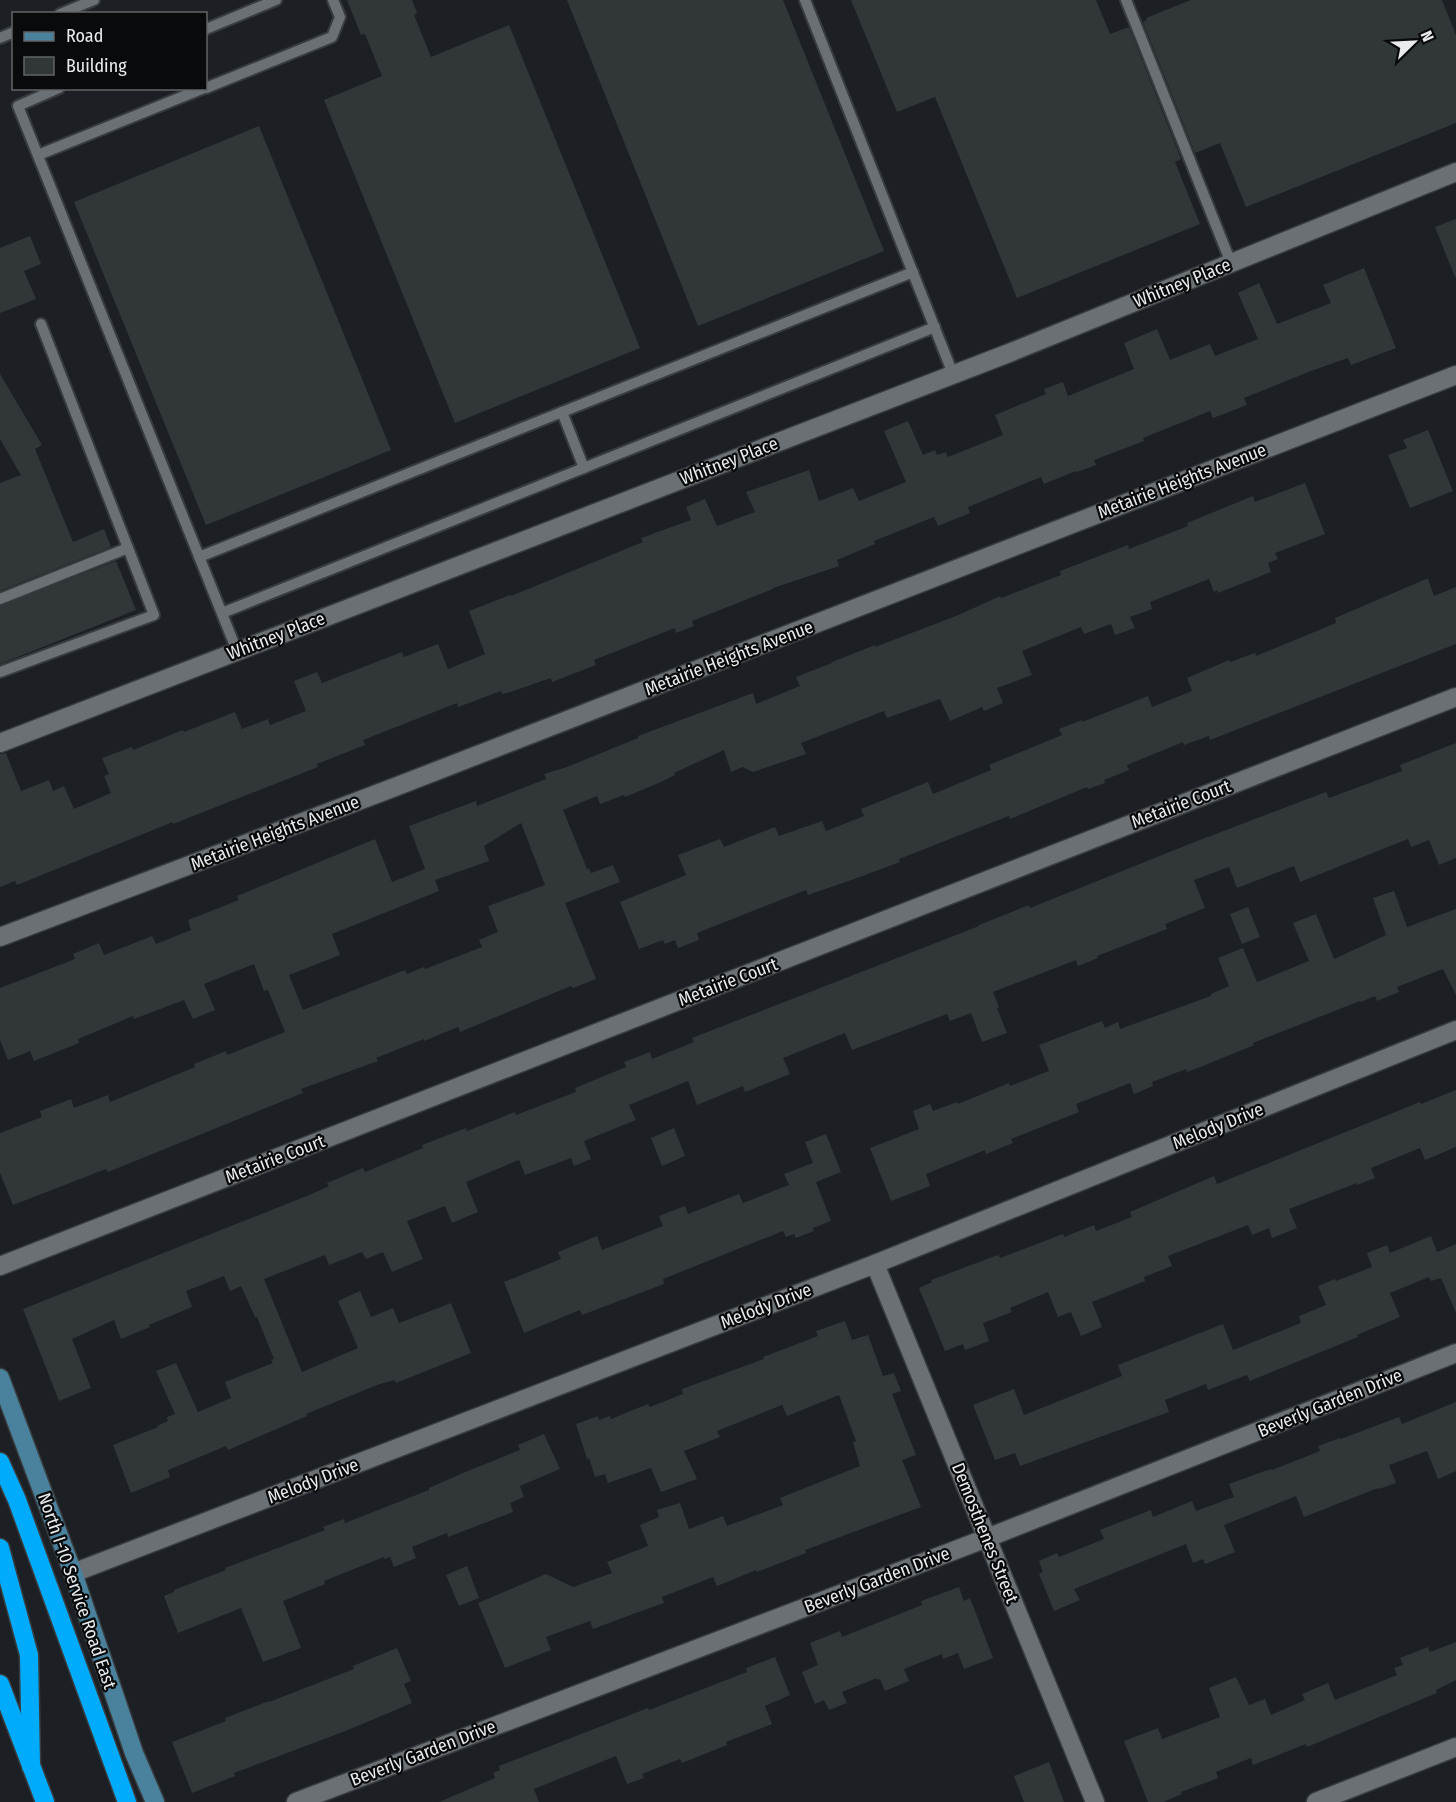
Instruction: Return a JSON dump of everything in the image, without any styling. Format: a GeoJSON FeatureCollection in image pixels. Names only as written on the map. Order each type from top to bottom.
{"type":"FeatureCollection","features":[{"type":"Feature","properties":{"kind":"highway"},"geometry":{"type":"LineString","coordinates":[[0,1462],[17,1500],[127,1802]]}},
{"type":"Feature","properties":{"kind":"highway"},"geometry":{"type":"LineString","coordinates":[[0,1548],[29,1655],[31,1766]]}},
{"type":"Feature","properties":{"kind":"highway"},"geometry":{"type":"LineString","coordinates":[[0,1684],[45,1802]]}},
{"type":"Feature","properties":{"kind":"street","name":"Whitney Place"},"geometry":{"type":"LineString","coordinates":[[0,743],[953,374],[1456,172]]}},
{"type":"Feature","properties":{"kind":"street","name":"Metairie Heights Avenue"},"geometry":{"type":"LineString","coordinates":[[0,937],[1454,380]]}},
{"type":"Feature","properties":{"kind":"street","name":"Metairie Court"},"geometry":{"type":"LineString","coordinates":[[0,1266],[1456,697]]}},
{"type":"Feature","properties":{"kind":"street","name":"Melody Drive"},"geometry":{"type":"LineString","coordinates":[[73,1573],[875,1264],[1456,1030]]}},
{"type":"Feature","properties":{"kind":"street","name":"Demosthenes Street"},"geometry":{"type":"LineString","coordinates":[[875,1264],[1095,1802]]}},
{"type":"Feature","properties":{"kind":"street","name":"Beverly Garden Drive"},"geometry":{"type":"LineString","coordinates":[[296,1802],[987,1538],[1456,1353]]}},
{"type":"Feature","properties":{"kind":"street","name":"North I-10 Service Road East"},"geometry":{"type":"LineString","coordinates":[[0,1378],[73,1573],[130,1742],[155,1802]]}},
{"type":"Feature","properties":{"kind":"street"},"geometry":{"type":"LineString","coordinates":[[1316,1802],[1456,1747]]}},
{"type":"Feature","properties":{"kind":"lane"},"geometry":{"type":"LineString","coordinates":[[65,12],[93,0]]}},
{"type":"Feature","properties":{"kind":"lane"},"geometry":{"type":"LineString","coordinates":[[207,29],[276,0]]}},
{"type":"Feature","properties":{"kind":"lane"},"geometry":{"type":"LineString","coordinates":[[207,87],[332,37],[340,17],[333,0]]}},
{"type":"Feature","properties":{"kind":"lane"},"geometry":{"type":"LineString","coordinates":[[805,0],[953,374]]}},
{"type":"Feature","properties":{"kind":"lane"},"geometry":{"type":"LineString","coordinates":[[1126,0],[1231,263]]}},
{"type":"Feature","properties":{"kind":"lane"},"geometry":{"type":"LineString","coordinates":[[54,90],[18,105],[237,651]]}},
{"type":"Feature","properties":{"kind":"lane"},"geometry":{"type":"LineString","coordinates":[[38,155],[200,90]]}},
{"type":"Feature","properties":{"kind":"lane"},"geometry":{"type":"LineString","coordinates":[[199,557],[912,272]]}},
{"type":"Feature","properties":{"kind":"lane"},"geometry":{"type":"LineString","coordinates":[[0,672],[154,615],[41,324]]}},
{"type":"Feature","properties":{"kind":"lane"},"geometry":{"type":"LineString","coordinates":[[222,613],[935,327]]}},
{"type":"Feature","properties":{"kind":"lane"},"geometry":{"type":"LineString","coordinates":[[562,412],[584,468]]}},
{"type":"Feature","properties":{"kind":"lane"},"geometry":{"type":"LineString","coordinates":[[0,599],[128,548]]}},
{"type":"Feature","properties":{"kind":"building"},"geometry":{"type":"Polygon","coordinates":[[[347,0],[412,0],[417,13],[414,15],[431,57],[509,25],[640,348],[455,423],[324,100],[382,76],[365,34],[361,35],[347,0]]]}},
{"type":"Feature","properties":{"kind":"building"},"geometry":{"type":"Polygon","coordinates":[[[567,0],[783,0],[884,251],[698,326],[567,0]]]}},
{"type":"Feature","properties":{"kind":"building"},"geometry":{"type":"Polygon","coordinates":[[[851,0],[1096,0],[1110,34],[1129,27],[1181,159],[1175,162],[1200,224],[1017,298],[935,97],[897,112],[851,0]]]}},
{"type":"Feature","properties":{"kind":"building"},"geometry":{"type":"Polygon","coordinates":[[[1191,0],[1442,0],[1456,35],[1456,123],[1246,207],[1220,143],[1195,153],[1143,22],[1147,20],[1146,18],[1191,0]]]}},
{"type":"Feature","properties":{"kind":"building"},"geometry":{"type":"Polygon","coordinates":[[[259,126],[391,450],[206,525],[74,202],[259,126]]]}},
{"type":"Feature","properties":{"kind":"building"},"geometry":{"type":"Polygon","coordinates":[[[1456,219],[1456,276],[1455,277],[1435,227],[1456,219]]]}},
{"type":"Feature","properties":{"kind":"building"},"geometry":{"type":"Polygon","coordinates":[[[30,236],[41,264],[24,271],[36,299],[0,313],[0,248],[30,236]]]}},
{"type":"Feature","properties":{"kind":"building"},"geometry":{"type":"Polygon","coordinates":[[[1364,268],[1396,348],[1351,365],[1348,358],[1311,371],[1244,398],[1247,405],[1213,418],[1210,411],[1143,438],[1144,441],[1094,460],[1096,465],[1044,484],[1041,477],[968,507],[970,513],[938,526],[934,517],[874,541],[875,544],[837,560],[839,566],[773,588],[692,621],[694,626],[676,633],[675,628],[594,660],[596,665],[552,682],[551,678],[507,693],[502,694],[501,691],[458,707],[457,703],[363,740],[365,745],[317,764],[318,767],[17,885],[15,881],[0,887],[0,754],[6,753],[21,791],[49,780],[53,791],[64,786],[74,809],[111,793],[104,776],[109,774],[102,758],[132,747],[133,750],[235,712],[242,729],[268,719],[270,725],[306,711],[294,681],[317,672],[322,683],[402,652],[404,657],[438,644],[448,669],[485,654],[469,611],[643,542],[641,538],[691,520],[686,507],[705,499],[717,526],[755,512],[746,492],[809,470],[819,501],[853,488],[859,501],[906,482],[884,431],[908,421],[923,455],[935,450],[937,455],[946,452],[948,457],[1003,435],[995,415],[1046,394],[1044,389],[1063,382],[1068,396],[1134,369],[1124,343],[1157,329],[1170,360],[1210,344],[1215,356],[1258,339],[1238,293],[1259,283],[1277,324],[1331,303],[1323,285],[1364,268]]]}},
{"type":"Feature","properties":{"kind":"building"},"geometry":{"type":"Polygon","coordinates":[[[0,374],[42,445],[35,449],[73,542],[104,529],[111,547],[0,591],[0,483],[21,475],[0,439],[0,374]]]}},
{"type":"Feature","properties":{"kind":"building"},"geometry":{"type":"Polygon","coordinates":[[[1428,430],[1453,491],[1410,508],[1388,455],[1407,448],[1403,440],[1428,430]]]}},
{"type":"Feature","properties":{"kind":"building"},"geometry":{"type":"Polygon","coordinates":[[[1305,483],[1325,534],[1275,553],[1278,559],[1268,563],[1271,572],[1218,593],[1217,590],[1214,592],[1209,579],[1150,602],[1152,609],[1130,617],[1135,628],[1115,635],[1111,624],[1084,634],[1081,627],[1022,651],[1032,675],[997,688],[1003,703],[984,711],[982,707],[950,721],[940,699],[887,718],[884,711],[801,743],[806,754],[753,772],[743,767],[731,772],[724,750],[674,773],[675,775],[661,782],[625,797],[624,795],[600,804],[597,796],[563,810],[587,869],[589,868],[591,873],[613,865],[620,882],[565,903],[596,979],[573,988],[571,986],[460,1032],[458,1027],[424,1041],[424,1039],[376,1058],[378,1061],[301,1089],[303,1093],[108,1172],[106,1169],[13,1205],[0,1173],[0,1133],[42,1117],[40,1111],[71,1099],[74,1108],[108,1095],[110,1102],[195,1067],[194,1064],[226,1051],[227,1055],[285,1032],[268,990],[264,991],[254,964],[204,984],[215,1010],[193,1019],[184,1000],[134,1019],[133,1016],[78,1039],[79,1043],[34,1061],[30,1051],[8,1060],[0,1040],[0,988],[75,959],[73,954],[99,943],[104,955],[152,936],[156,944],[191,930],[188,920],[239,900],[237,896],[375,839],[392,882],[425,869],[409,826],[476,801],[477,806],[546,779],[544,774],[753,693],[756,704],[800,686],[796,677],[832,662],[961,614],[1000,596],[1001,598],[1061,575],[1060,571],[1128,545],[1129,549],[1188,526],[1187,523],[1253,496],[1255,502],[1305,483]],[[521,823],[484,846],[489,861],[435,880],[439,891],[332,934],[340,955],[289,975],[303,1010],[405,970],[407,974],[424,967],[425,969],[482,947],[479,940],[498,932],[488,906],[545,885],[521,823]]]}},
{"type":"Feature","properties":{"kind":"building"},"geometry":{"type":"Polygon","coordinates":[[[116,561],[136,610],[0,664],[0,606],[116,561]]]}},
{"type":"Feature","properties":{"kind":"building"},"geometry":{"type":"Polygon","coordinates":[[[1428,579],[1434,596],[1456,587],[1456,644],[1210,740],[1209,736],[1184,745],[1183,742],[1127,765],[1129,770],[1104,780],[1105,783],[1088,789],[1087,787],[1010,819],[1009,816],[857,878],[808,895],[806,890],[697,933],[699,940],[678,948],[675,940],[665,944],[663,940],[639,949],[620,902],[686,875],[678,855],[720,839],[724,847],[775,827],[779,836],[822,821],[826,831],[864,816],[861,809],[928,782],[933,794],[991,770],[989,765],[1062,735],[1059,729],[1148,696],[1152,707],[1192,691],[1187,678],[1229,660],[1230,662],[1255,653],[1256,656],[1336,623],[1335,618],[1428,579]]]}},
{"type":"Feature","properties":{"kind":"building"},"geometry":{"type":"Polygon","coordinates":[[[1456,743],[1456,858],[1439,865],[1429,840],[1411,847],[1408,839],[1300,882],[1294,866],[1237,888],[1229,867],[1194,880],[1205,908],[1165,924],[1167,929],[1097,956],[1098,958],[1078,966],[1076,960],[993,992],[1007,1033],[982,1042],[971,1013],[950,1021],[947,1014],[852,1050],[845,1033],[783,1058],[790,1074],[745,1092],[743,1086],[697,1105],[688,1081],[629,1105],[636,1120],[584,1141],[591,1159],[574,1166],[571,1158],[525,1175],[519,1160],[466,1182],[478,1212],[452,1223],[445,1206],[407,1221],[423,1259],[392,1272],[383,1252],[366,1259],[362,1252],[329,1265],[325,1255],[264,1279],[302,1372],[358,1348],[338,1301],[360,1291],[371,1317],[393,1308],[399,1323],[451,1303],[471,1353],[396,1383],[394,1380],[377,1385],[306,1414],[307,1416],[228,1450],[226,1446],[168,1470],[170,1477],[131,1493],[113,1445],[158,1427],[168,1421],[167,1417],[175,1414],[156,1371],[176,1363],[198,1412],[231,1398],[225,1382],[273,1363],[271,1360],[274,1359],[257,1317],[241,1286],[230,1291],[224,1276],[186,1291],[192,1307],[149,1325],[150,1327],[121,1339],[114,1320],[72,1339],[91,1388],[59,1401],[23,1309],[314,1193],[329,1186],[327,1183],[363,1168],[365,1172],[423,1148],[422,1145],[466,1128],[467,1131],[515,1112],[516,1115],[576,1092],[575,1088],[626,1067],[624,1062],[650,1052],[652,1059],[694,1042],[692,1038],[1029,905],[1030,908],[1326,792],[1329,798],[1402,771],[1400,765],[1456,743]]]}},
{"type":"Feature","properties":{"kind":"building"},"geometry":{"type":"Polygon","coordinates":[[[1394,891],[1407,927],[1456,909],[1456,995],[1443,969],[1397,987],[1399,992],[1377,1001],[1375,996],[1360,1001],[1253,1043],[1254,1045],[1203,1066],[1187,1072],[1186,1069],[1152,1082],[1153,1086],[1134,1094],[1130,1083],[1076,1104],[1079,1112],[1011,1139],[1013,1143],[986,1154],[985,1150],[926,1174],[930,1186],[891,1201],[870,1148],[919,1129],[913,1111],[930,1104],[933,1111],[957,1102],[958,1104],[1009,1083],[1010,1086],[1049,1071],[1039,1045],[1102,1021],[1105,1028],[1118,1022],[1120,1029],[1211,996],[1229,986],[1218,958],[1243,948],[1257,982],[1309,961],[1293,923],[1316,914],[1334,959],[1386,935],[1373,898],[1394,891]]]}},
{"type":"Feature","properties":{"kind":"building"},"geometry":{"type":"Polygon","coordinates":[[[1248,907],[1260,937],[1242,944],[1230,914],[1248,907]]]}},
{"type":"Feature","properties":{"kind":"building"},"geometry":{"type":"Polygon","coordinates":[[[1456,1090],[1456,1147],[1425,1160],[1420,1148],[1371,1168],[1375,1178],[1289,1209],[1297,1228],[1272,1238],[1269,1228],[1252,1235],[1248,1225],[1168,1256],[1172,1266],[1144,1277],[1145,1281],[1092,1302],[1102,1327],[1081,1336],[1071,1312],[1058,1317],[1048,1292],[1010,1308],[1012,1312],[983,1323],[989,1341],[965,1350],[963,1344],[945,1351],[919,1288],[932,1282],[931,1280],[998,1255],[1000,1258],[1063,1234],[1064,1237],[1094,1225],[1096,1231],[1132,1217],[1130,1212],[1214,1176],[1217,1184],[1420,1102],[1421,1104],[1456,1090]]]}},
{"type":"Feature","properties":{"kind":"building"},"geometry":{"type":"Polygon","coordinates":[[[674,1128],[685,1156],[662,1166],[651,1138],[674,1128]]]}},
{"type":"Feature","properties":{"kind":"building"},"geometry":{"type":"Polygon","coordinates":[[[826,1134],[841,1172],[816,1182],[831,1221],[796,1238],[794,1234],[786,1237],[783,1231],[663,1279],[664,1284],[582,1315],[580,1310],[524,1333],[504,1282],[561,1259],[558,1252],[597,1236],[602,1250],[663,1226],[659,1216],[685,1206],[688,1214],[739,1194],[743,1203],[789,1185],[784,1174],[813,1163],[805,1142],[826,1134]]]}},
{"type":"Feature","properties":{"kind":"building"},"geometry":{"type":"Polygon","coordinates":[[[1431,1236],[1437,1252],[1456,1244],[1456,1313],[1441,1278],[1431,1281],[1429,1277],[1390,1293],[1400,1317],[1357,1335],[1358,1337],[1250,1381],[1247,1375],[1208,1390],[1206,1384],[1165,1400],[1169,1412],[1020,1466],[1015,1453],[995,1460],[973,1405],[1014,1389],[1024,1415],[1122,1376],[1118,1365],[1223,1324],[1233,1350],[1301,1323],[1299,1316],[1326,1305],[1318,1286],[1372,1267],[1367,1253],[1387,1245],[1390,1253],[1431,1236]]]}},
{"type":"Feature","properties":{"kind":"building"},"geometry":{"type":"Polygon","coordinates":[[[845,1321],[852,1340],[868,1335],[883,1376],[894,1373],[901,1391],[892,1394],[916,1455],[902,1460],[921,1507],[717,1586],[713,1577],[662,1597],[664,1603],[593,1629],[590,1621],[546,1637],[551,1650],[505,1668],[478,1603],[546,1574],[573,1587],[612,1573],[607,1562],[648,1546],[640,1525],[659,1517],[657,1510],[680,1503],[689,1529],[723,1516],[727,1526],[783,1505],[780,1498],[860,1466],[853,1442],[856,1441],[839,1395],[787,1416],[782,1405],[717,1431],[720,1437],[684,1451],[697,1479],[661,1492],[651,1468],[608,1483],[605,1474],[595,1477],[576,1424],[598,1416],[599,1420],[610,1416],[611,1419],[648,1404],[650,1407],[683,1394],[682,1389],[764,1359],[763,1357],[818,1336],[816,1331],[845,1321]]]}},
{"type":"Feature","properties":{"kind":"building"},"geometry":{"type":"Polygon","coordinates":[[[1456,1402],[1456,1471],[1438,1479],[1427,1451],[1389,1465],[1396,1483],[1304,1517],[1296,1496],[1224,1525],[1235,1552],[1205,1564],[1203,1559],[1193,1563],[1186,1544],[1074,1589],[1080,1600],[1054,1611],[1039,1574],[1043,1572],[1039,1561],[1057,1553],[1059,1557],[1104,1539],[1100,1530],[1151,1510],[1153,1517],[1192,1501],[1196,1511],[1234,1497],[1229,1484],[1320,1451],[1318,1446],[1340,1438],[1399,1417],[1402,1424],[1456,1402]]]}},
{"type":"Feature","properties":{"kind":"building"},"geometry":{"type":"Polygon","coordinates":[[[544,1434],[560,1469],[520,1486],[524,1497],[510,1503],[513,1512],[448,1537],[447,1533],[412,1547],[416,1558],[394,1567],[390,1557],[384,1559],[384,1557],[324,1581],[325,1584],[283,1601],[301,1648],[263,1662],[241,1608],[178,1633],[164,1596],[174,1590],[325,1530],[323,1527],[344,1519],[345,1523],[429,1490],[463,1473],[520,1450],[518,1445],[544,1434]]]}},
{"type":"Feature","properties":{"kind":"building"},"geometry":{"type":"Polygon","coordinates":[[[467,1566],[479,1598],[459,1606],[446,1575],[467,1566]]]}},
{"type":"Feature","properties":{"kind":"building"},"geometry":{"type":"Polygon","coordinates":[[[959,1587],[964,1601],[970,1598],[993,1658],[964,1669],[958,1653],[943,1659],[942,1654],[904,1669],[909,1681],[885,1691],[880,1679],[877,1680],[877,1678],[842,1692],[847,1703],[829,1710],[824,1700],[815,1704],[802,1672],[818,1665],[810,1643],[840,1631],[842,1637],[922,1605],[921,1601],[959,1587]]]}},
{"type":"Feature","properties":{"kind":"building"},"geometry":{"type":"Polygon","coordinates":[[[1456,1642],[1456,1680],[1436,1690],[1437,1693],[1307,1747],[1306,1744],[1253,1765],[1251,1758],[1216,1772],[1218,1778],[1181,1792],[1182,1794],[1163,1802],[1148,1802],[1124,1741],[1158,1728],[1162,1739],[1220,1717],[1209,1688],[1236,1677],[1249,1705],[1265,1699],[1271,1715],[1305,1700],[1302,1694],[1328,1683],[1335,1700],[1397,1675],[1394,1668],[1403,1665],[1400,1658],[1428,1647],[1430,1652],[1456,1642]]]}},
{"type":"Feature","properties":{"kind":"building"},"geometry":{"type":"Polygon","coordinates":[[[397,1648],[411,1681],[404,1684],[412,1703],[234,1773],[235,1776],[192,1793],[172,1742],[226,1721],[225,1718],[354,1669],[353,1666],[397,1648]]]}},
{"type":"Feature","properties":{"kind":"building"},"geometry":{"type":"Polygon","coordinates":[[[775,1657],[790,1695],[765,1706],[772,1724],[726,1742],[727,1745],[682,1763],[680,1759],[642,1774],[644,1778],[627,1784],[616,1756],[534,1789],[539,1802],[439,1802],[495,1778],[493,1773],[500,1770],[499,1766],[747,1672],[746,1668],[775,1657]]]}},
{"type":"Feature","properties":{"kind":"building"},"geometry":{"type":"Polygon","coordinates":[[[1049,1762],[1064,1802],[1024,1802],[1014,1776],[1049,1762]]]}}]}
